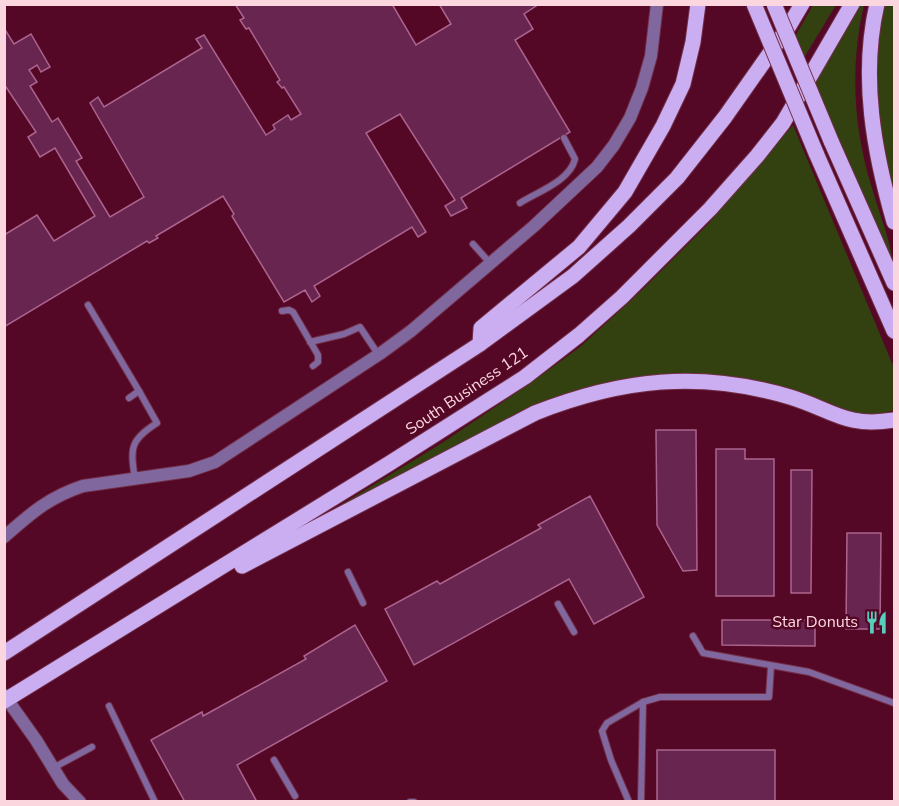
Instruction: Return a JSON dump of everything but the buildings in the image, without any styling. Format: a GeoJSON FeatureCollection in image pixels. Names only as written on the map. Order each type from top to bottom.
{"type":"FeatureCollection","features":[{"type":"Feature","properties":{"kind":"main road"},"geometry":{"type":"LineString","coordinates":[[480,344],[481,328],[579,247],[625,192],[663,126],[683,84],[699,4]]}},
{"type":"Feature","properties":{"kind":"main road"},"geometry":{"type":"LineString","coordinates":[[754,4],[894,331]]}},
{"type":"Feature","properties":{"kind":"main road"},"geometry":{"type":"LineString","coordinates":[[774,4],[894,283]]}},
{"type":"Feature","properties":{"kind":"main road","name":"South Business 121"},"geometry":{"type":"LineString","coordinates":[[4,653],[480,344],[573,276],[629,226],[676,178],[725,117],[802,4]]}},
{"type":"Feature","properties":{"kind":"main road","name":"South Business 121"},"geometry":{"type":"LineString","coordinates":[[5,696],[144,615],[390,464],[525,377],[598,319],[710,209],[777,131],[852,4]]}},
{"type":"Feature","properties":{"kind":"main road"},"geometry":{"type":"LineString","coordinates":[[877,4],[869,69],[871,115],[879,166],[894,222]]}},
{"type":"Feature","properties":{"kind":"main road"},"geometry":{"type":"LineString","coordinates":[[144,615],[155,614],[176,600],[535,413],[568,400],[605,390],[640,383],[707,381],[754,388],[792,398],[853,422],[873,423],[894,420]]}},
{"type":"Feature","properties":{"kind":"street"},"geometry":{"type":"LineString","coordinates":[[4,537],[36,509],[66,492],[83,486],[189,471],[215,462],[379,355],[428,318],[584,181],[614,145],[630,118],[648,72],[657,4]]}},
{"type":"Feature","properties":{"kind":"street"},"geometry":{"type":"LineString","coordinates":[[5,696],[63,784],[80,801]]}},
{"type":"Feature","properties":{"kind":"lane"},"geometry":{"type":"LineString","coordinates":[[520,203],[572,170],[575,159],[564,138]]}},
{"type":"Feature","properties":{"kind":"lane"},"geometry":{"type":"LineString","coordinates":[[473,244],[491,263]]}},
{"type":"Feature","properties":{"kind":"lane"},"geometry":{"type":"LineString","coordinates":[[88,305],[158,423],[136,438],[133,444],[135,478]]}},
{"type":"Feature","properties":{"kind":"lane"},"geometry":{"type":"LineString","coordinates":[[282,312],[289,310],[293,312],[319,358],[313,366]]}},
{"type":"Feature","properties":{"kind":"lane"},"geometry":{"type":"LineString","coordinates":[[310,342],[344,334],[360,327],[379,355]]}},
{"type":"Feature","properties":{"kind":"lane"},"geometry":{"type":"LineString","coordinates":[[129,398],[139,392]]}},
{"type":"Feature","properties":{"kind":"lane"},"geometry":{"type":"LineString","coordinates":[[348,572],[363,603]]}},
{"type":"Feature","properties":{"kind":"lane"},"geometry":{"type":"LineString","coordinates":[[558,604],[574,632]]}},
{"type":"Feature","properties":{"kind":"lane"},"geometry":{"type":"LineString","coordinates":[[693,636],[703,653],[809,672],[894,704]]}},
{"type":"Feature","properties":{"kind":"lane"},"geometry":{"type":"LineString","coordinates":[[629,801],[611,760],[602,731],[607,723],[643,702],[660,698],[769,697],[771,666]]}},
{"type":"Feature","properties":{"kind":"lane"},"geometry":{"type":"LineString","coordinates":[[641,801],[643,702]]}},
{"type":"Feature","properties":{"kind":"lane"},"geometry":{"type":"LineString","coordinates":[[109,706],[155,801]]}},
{"type":"Feature","properties":{"kind":"lane"},"geometry":{"type":"LineString","coordinates":[[53,768],[92,747]]}},
{"type":"Feature","properties":{"kind":"lane"},"geometry":{"type":"LineString","coordinates":[[274,759],[295,796]]}},
{"type":"Feature","properties":{"kind":"green space"},"geometry":{"type":"Polygon","coordinates":[[[813,5],[836,5],[802,61],[793,40],[813,5]]]}},
{"type":"Feature","properties":{"kind":"green space"},"geometry":{"type":"Polygon","coordinates":[[[858,5],[864,5],[855,73],[857,120],[866,165],[889,243],[894,277],[813,88],[858,5]]]}},
{"type":"Feature","properties":{"kind":"green space"},"geometry":{"type":"Polygon","coordinates":[[[882,5],[894,5],[894,199],[875,108],[879,14],[882,5]]]}},
{"type":"Feature","properties":{"kind":"green space"},"geometry":{"type":"Polygon","coordinates":[[[793,125],[894,368],[894,410],[877,416],[860,416],[772,387],[608,386],[337,514],[334,509],[442,443],[580,347],[641,291],[709,223],[793,125]]]}},
{"type":"Feature","properties":{"kind":"place","name":"Star Donuts"},"geometry":{"type":"Point","coordinates":[876,622]}}]}
